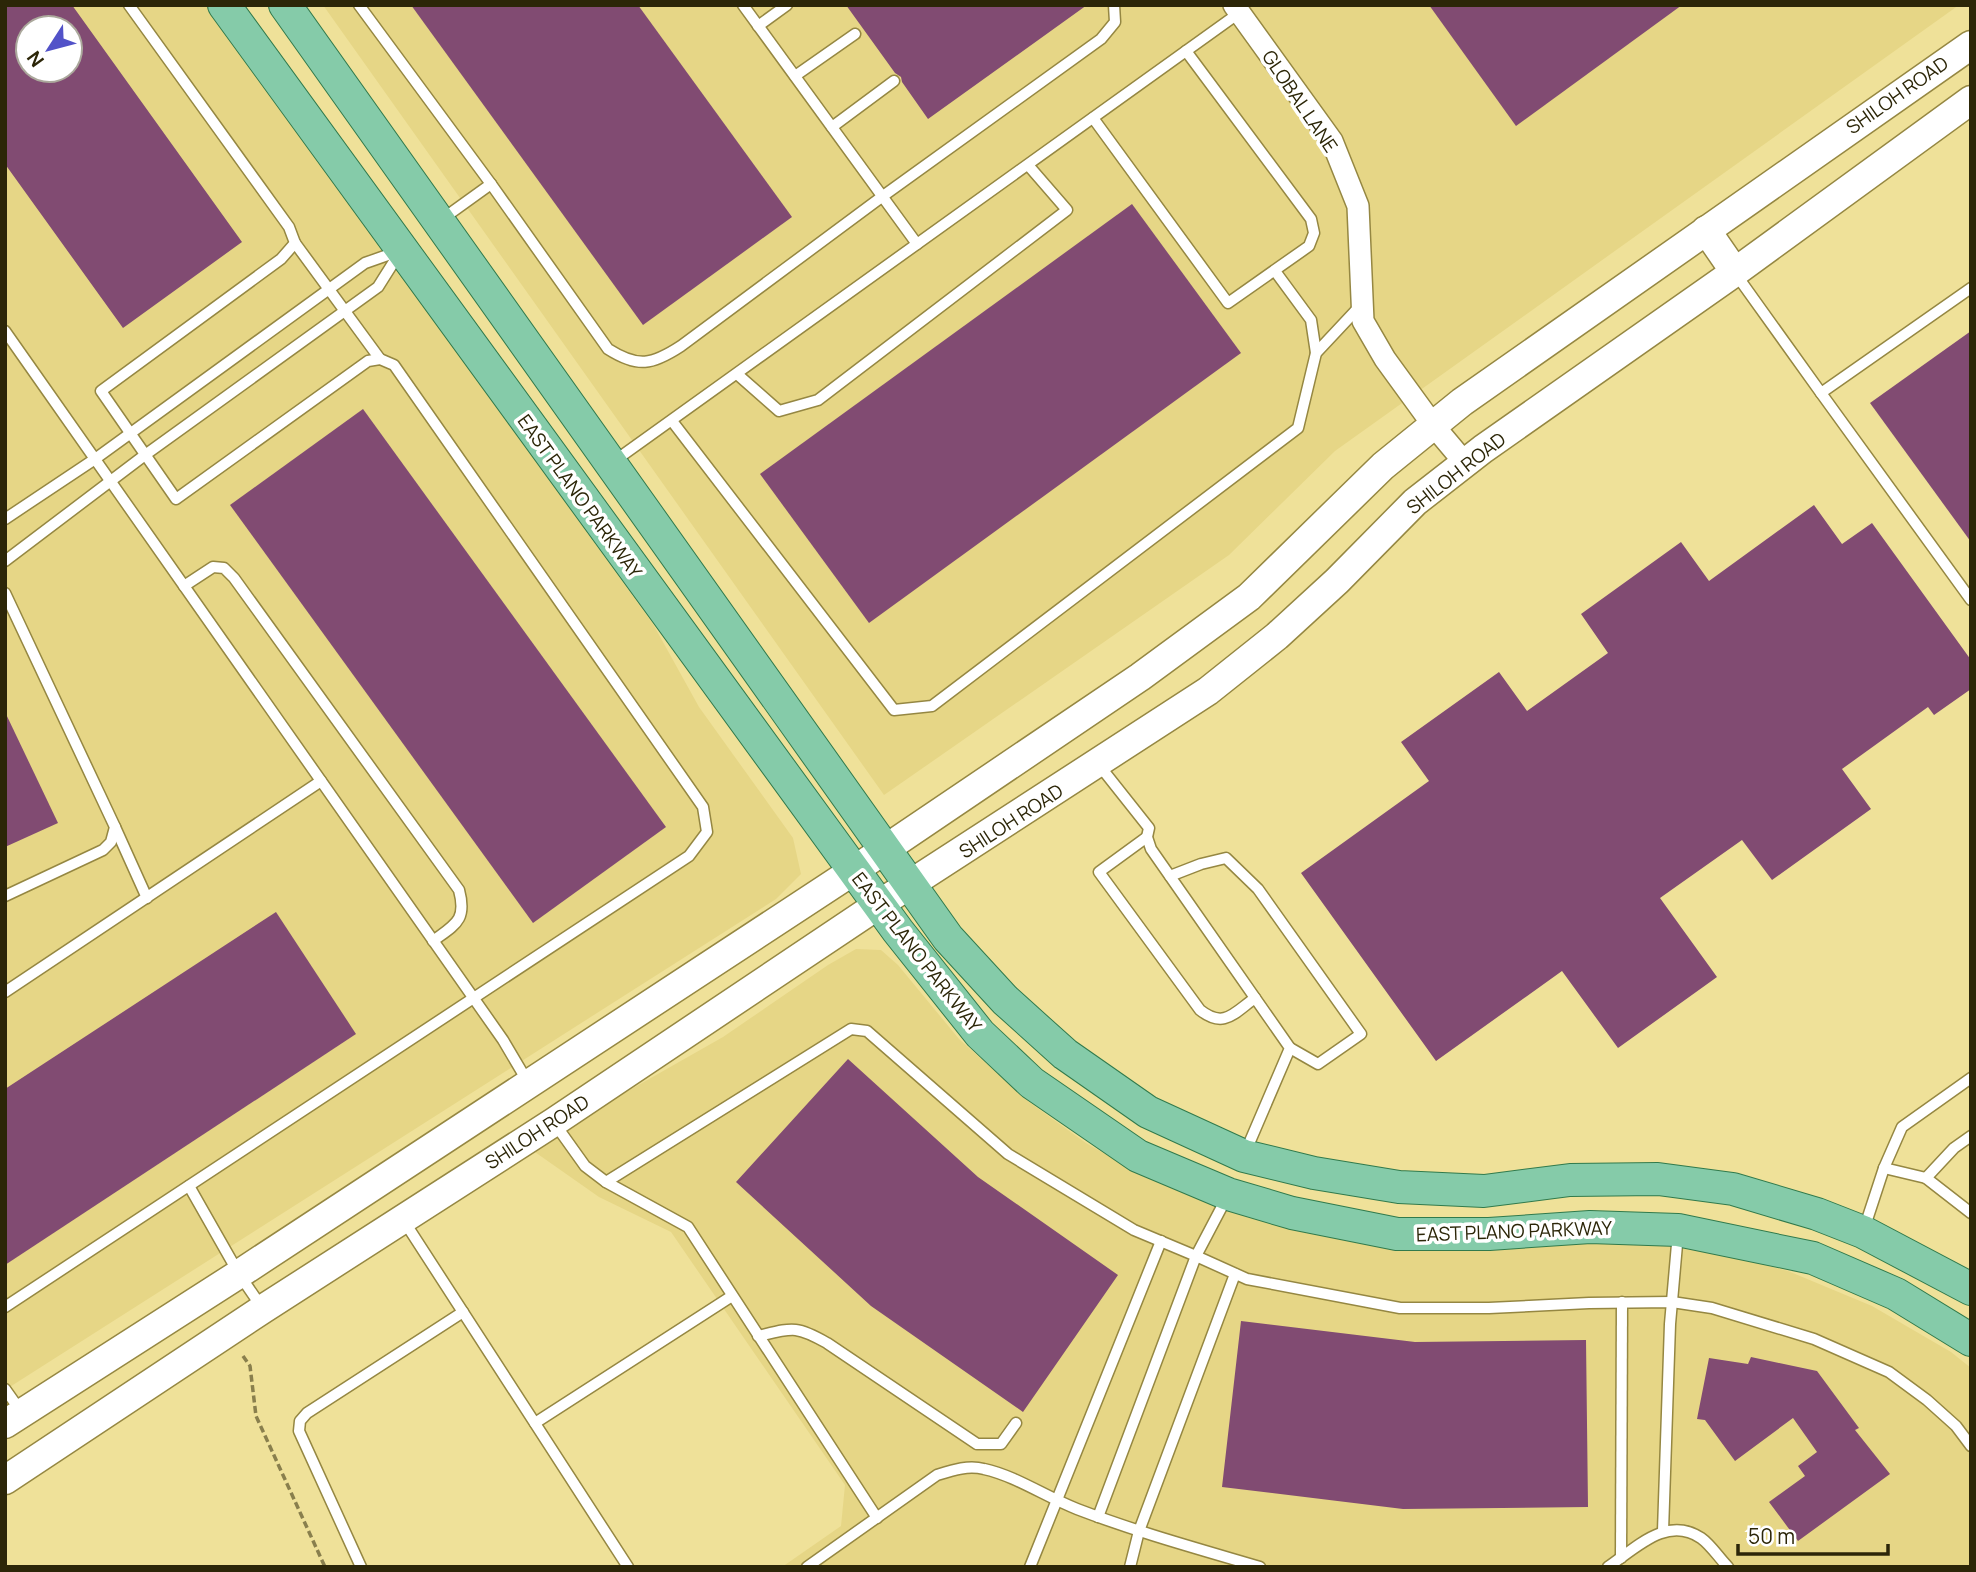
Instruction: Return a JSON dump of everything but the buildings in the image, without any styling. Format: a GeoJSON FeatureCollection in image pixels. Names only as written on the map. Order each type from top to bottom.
{"type":"FeatureCollection","features":[{"type":"Feature","properties":{"kind":"main road","name":"EAST PLANO PARKWAY"},"geometry":{"type":"LineString","coordinates":[[224,5],[878,905],[981,1034],[1032,1083],[1138,1156],[1228,1194],[1292,1213],[1397,1234],[1489,1234],[1590,1227],[1678,1230],[1813,1258],[1896,1294],[1971,1340]]}},
{"type":"Feature","properties":{"kind":"main road","name":"EAST PLANO PARKWAY"},"geometry":{"type":"LineString","coordinates":[[285,5],[956,947],[1005,1000],[1065,1054],[1148,1112],[1244,1156],[1399,1187],[1484,1191],[1570,1180],[1671,1181],[1732,1189],[1817,1214],[1863,1232],[1971,1289]]}},
{"type":"Feature","properties":{"kind":"main road","name":"SHILOH ROAD"},"geometry":{"type":"LineString","coordinates":[[14,1418],[239,1274],[853,871],[1140,677],[1249,597],[1383,466],[1462,402],[1971,45]]}},
{"type":"Feature","properties":{"kind":"main road","name":"SHILOH ROAD"},"geometry":{"type":"LineString","coordinates":[[5,1480],[1208,691],[1277,636],[1337,581],[1415,502],[1465,463],[1735,272],[1971,100]]}},
{"type":"Feature","properties":{"kind":"main road"},"geometry":{"type":"LineString","coordinates":[[401,250],[439,221]]}},
{"type":"Feature","properties":{"kind":"main road"},"geometry":{"type":"LineString","coordinates":[[1706,230],[1735,272]]}},
{"type":"Feature","properties":{"kind":"main road"},"geometry":{"type":"LineString","coordinates":[[576,489],[611,464]]}},
{"type":"Feature","properties":{"kind":"main road"},"geometry":{"type":"LineString","coordinates":[[528,1084],[554,1122]]}},
{"type":"Feature","properties":{"kind":"main road"},"geometry":{"type":"LineString","coordinates":[[1228,1194],[1244,1156]]}},
{"type":"Feature","properties":{"kind":"main road"},"geometry":{"type":"LineString","coordinates":[[1846,1273],[1863,1232]]}},
{"type":"Feature","properties":{"kind":"street","name":"GLOBAL LANE"},"geometry":{"type":"LineString","coordinates":[[1236,9],[1332,141],[1358,206],[1363,321],[1385,359],[1433,425],[1465,463]]}},
{"type":"Feature","properties":{"kind":"lane"},"geometry":{"type":"LineString","coordinates":[[5,1307],[689,856],[707,832],[704,807],[394,365],[380,359],[295,243],[289,227],[129,5]]}},
{"type":"Feature","properties":{"kind":"lane"},"geometry":{"type":"LineString","coordinates":[[359,5],[608,349],[626,361],[644,363],[662,359],[681,346],[1101,39],[1115,22],[1114,5]]}},
{"type":"Feature","properties":{"kind":"lane"},"geometry":{"type":"LineString","coordinates":[[743,5],[917,244]]}},
{"type":"Feature","properties":{"kind":"lane"},"geometry":{"type":"LineString","coordinates":[[758,26],[787,5]]}},
{"type":"Feature","properties":{"kind":"lane"},"geometry":{"type":"LineString","coordinates":[[611,464],[1186,51],[1236,9]]}},
{"type":"Feature","properties":{"kind":"lane"},"geometry":{"type":"LineString","coordinates":[[795,76],[855,34]]}},
{"type":"Feature","properties":{"kind":"lane"},"geometry":{"type":"LineString","coordinates":[[1093,118],[1228,303],[1275,271],[1309,246],[1314,233],[1311,219],[1186,51]]}},
{"type":"Feature","properties":{"kind":"lane"},"geometry":{"type":"LineString","coordinates":[[832,127],[894,81]]}},
{"type":"Feature","properties":{"kind":"lane"},"geometry":{"type":"LineString","coordinates":[[737,374],[779,411],[818,400],[1067,210],[1028,165]]}},
{"type":"Feature","properties":{"kind":"lane"},"geometry":{"type":"LineString","coordinates":[[439,221],[491,184]]}},
{"type":"Feature","properties":{"kind":"lane"},"geometry":{"type":"LineString","coordinates":[[295,243],[281,259],[101,391],[176,499],[346,376],[368,361],[380,359]]}},
{"type":"Feature","properties":{"kind":"lane"},"geometry":{"type":"LineString","coordinates":[[5,519],[95,459],[365,263],[401,250]]}},
{"type":"Feature","properties":{"kind":"lane"},"geometry":{"type":"LineString","coordinates":[[5,561],[145,455],[378,288],[401,250]]}},
{"type":"Feature","properties":{"kind":"lane"},"geometry":{"type":"LineString","coordinates":[[671,421],[894,710],[932,705],[1298,428],[1316,353],[1311,320],[1275,271]]}},
{"type":"Feature","properties":{"kind":"lane"},"geometry":{"type":"LineString","coordinates":[[1735,272],[1971,600]]}},
{"type":"Feature","properties":{"kind":"lane"},"geometry":{"type":"LineString","coordinates":[[1821,393],[1971,288]]}},
{"type":"Feature","properties":{"kind":"lane"},"geometry":{"type":"LineString","coordinates":[[1316,353],[1363,303]]}},
{"type":"Feature","properties":{"kind":"lane"},"geometry":{"type":"LineString","coordinates":[[5,331],[509,1049],[528,1084]]}},
{"type":"Feature","properties":{"kind":"lane"},"geometry":{"type":"LineString","coordinates":[[184,586],[213,566],[224,568],[234,578],[458,890],[463,906],[458,923],[433,941]]}},
{"type":"Feature","properties":{"kind":"lane"},"geometry":{"type":"LineString","coordinates":[[5,593],[147,898]]}},
{"type":"Feature","properties":{"kind":"lane"},"geometry":{"type":"LineString","coordinates":[[1098,764],[1149,828],[1147,837],[1151,849],[1290,1048],[1318,1064],[1361,1034],[1258,889],[1226,858],[1170,876]]}},
{"type":"Feature","properties":{"kind":"lane"},"geometry":{"type":"LineString","coordinates":[[5,992],[321,781]]}},
{"type":"Feature","properties":{"kind":"lane"},"geometry":{"type":"LineString","coordinates":[[5,896],[103,850],[111,842],[115,827]]}},
{"type":"Feature","properties":{"kind":"lane"},"geometry":{"type":"LineString","coordinates":[[1147,837],[1099,872],[1200,1010],[1212,1020],[1224,1020],[1255,998]]}},
{"type":"Feature","properties":{"kind":"lane"},"geometry":{"type":"LineString","coordinates":[[606,1182],[851,1029],[867,1031],[1008,1154],[1134,1230],[1247,1279],[1400,1308],[1489,1308],[1622,1302],[1672,1302],[1712,1308],[1814,1339],[1889,1372],[1956,1426],[1971,1446]]}},
{"type":"Feature","properties":{"kind":"lane"},"geometry":{"type":"LineString","coordinates":[[1244,1156],[1290,1048]]}},
{"type":"Feature","properties":{"kind":"lane"},"geometry":{"type":"LineString","coordinates":[[1863,1232],[1884,1168],[1902,1127],[1971,1078]]}},
{"type":"Feature","properties":{"kind":"lane"},"geometry":{"type":"LineString","coordinates":[[554,1122],[585,1166],[606,1182],[688,1227],[877,1518]]}},
{"type":"Feature","properties":{"kind":"lane"},"geometry":{"type":"LineString","coordinates":[[1926,1178],[1954,1147],[1971,1136]]}},
{"type":"Feature","properties":{"kind":"lane"},"geometry":{"type":"LineString","coordinates":[[1884,1168],[1926,1178],[1971,1213]]}},
{"type":"Feature","properties":{"kind":"lane"},"geometry":{"type":"LineString","coordinates":[[189,1186],[239,1274],[263,1309]]}},
{"type":"Feature","properties":{"kind":"lane"},"geometry":{"type":"LineString","coordinates":[[1098,1517],[1196,1256],[1228,1194]]}},
{"type":"Feature","properties":{"kind":"lane"},"geometry":{"type":"LineString","coordinates":[[403,1219],[628,1567]]}},
{"type":"Feature","properties":{"kind":"lane"},"geometry":{"type":"LineString","coordinates":[[1663,1531],[1672,1302],[1678,1230]]}},
{"type":"Feature","properties":{"kind":"lane"},"geometry":{"type":"LineString","coordinates":[[1030,1567],[1161,1241]]}},
{"type":"Feature","properties":{"kind":"lane"},"geometry":{"type":"LineString","coordinates":[[1130,1567],[1139,1531],[1235,1274]]}},
{"type":"Feature","properties":{"kind":"lane"},"geometry":{"type":"LineString","coordinates":[[535,1423],[732,1296]]}},
{"type":"Feature","properties":{"kind":"lane"},"geometry":{"type":"LineString","coordinates":[[1621,1558],[1622,1302]]}},
{"type":"Feature","properties":{"kind":"lane"},"geometry":{"type":"LineString","coordinates":[[361,1567],[299,1431],[300,1421],[307,1413],[463,1312]]}},
{"type":"Feature","properties":{"kind":"lane"},"geometry":{"type":"LineString","coordinates":[[758,1336],[790,1328],[804,1330],[977,1444],[1000,1444],[1016,1423]]}},
{"type":"Feature","properties":{"kind":"lane"},"geometry":{"type":"LineString","coordinates":[[5,1389],[14,1418]]}},
{"type":"Feature","properties":{"kind":"lane"},"geometry":{"type":"LineString","coordinates":[[807,1567],[937,1475],[960,1468],[981,1468],[1098,1517],[1260,1567]]}},
{"type":"Feature","properties":{"kind":"lane"},"geometry":{"type":"LineString","coordinates":[[1608,1567],[1650,1537],[1663,1531],[1686,1530],[1703,1539],[1728,1567]]}},
{"type":"Feature","properties":{"kind":"path"},"geometry":{"type":"LineString","coordinates":[[243,1356],[250,1366],[256,1416],[325,1567]]}},
{"type":"Feature","properties":{"kind":"shaded area"},"geometry":{"type":"Polygon","coordinates":[[[5,5],[206,5],[653,624],[699,707],[793,838],[801,874],[776,899],[5,1390],[5,5]]]}},
{"type":"Feature","properties":{"kind":"shaded area"},"geometry":{"type":"Polygon","coordinates":[[[323,5],[1959,5],[1335,451],[1229,555],[884,795],[323,5]]]}},
{"type":"Feature","properties":{"kind":"shaded area"},"geometry":{"type":"Polygon","coordinates":[[[856,949],[881,950],[898,965],[959,1039],[1029,1102],[1086,1143],[1145,1177],[1249,1218],[1336,1238],[1409,1248],[1607,1241],[1644,1243],[1723,1254],[1788,1271],[1872,1306],[1951,1352],[1971,1368],[1971,1567],[782,1567],[841,1526],[845,1485],[671,1232],[599,1197],[532,1150],[598,1108],[723,1037],[828,965],[856,949]]]}}]}
